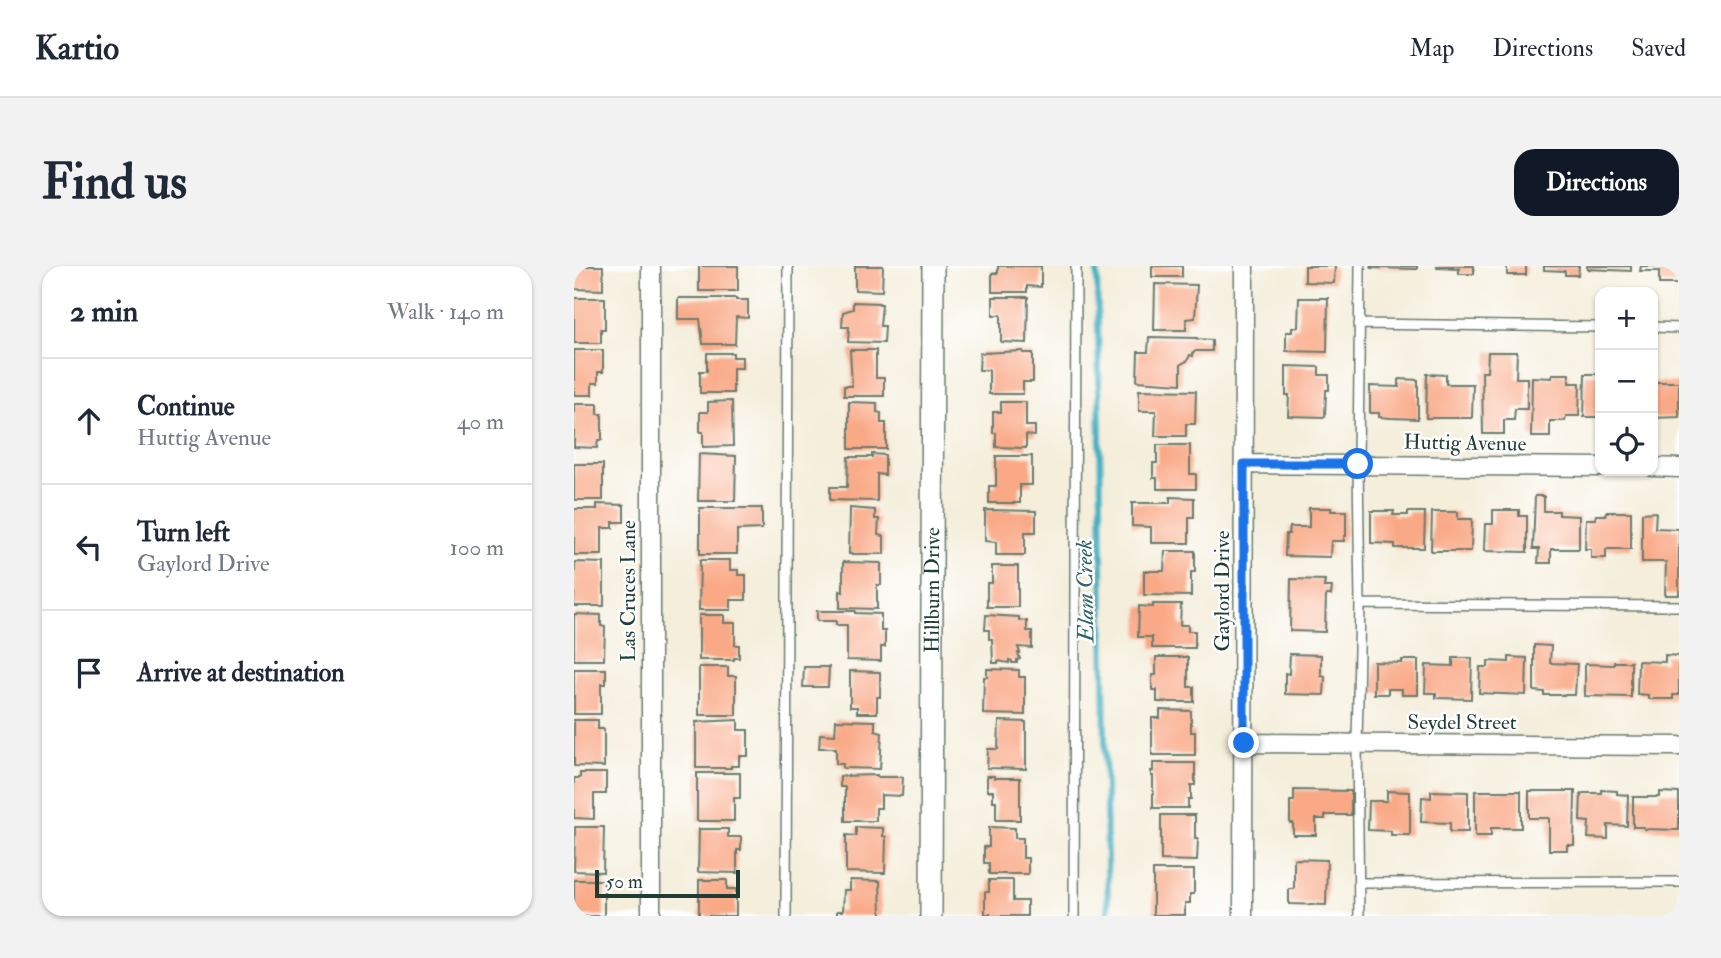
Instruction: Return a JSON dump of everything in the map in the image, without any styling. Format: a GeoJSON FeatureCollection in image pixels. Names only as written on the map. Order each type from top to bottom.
{"type":"FeatureCollection","features":[{"type":"Feature","properties":{"kind":"street","name":"Las Cruces Lane"},"geometry":{"type":"LineString","coordinates":[[651,266],[651,916]]}},
{"type":"Feature","properties":{"kind":"street","name":"Hillburn Drive"},"geometry":{"type":"LineString","coordinates":[[931,916],[933,266]]}},
{"type":"Feature","properties":{"kind":"street","name":"Gaylord Drive"},"geometry":{"type":"LineString","coordinates":[[1243,916],[1244,266]]}},
{"type":"Feature","properties":{"kind":"street","name":"Huttig Avenue"},"geometry":{"type":"LineString","coordinates":[[1244,464],[1595,467]]}},
{"type":"Feature","properties":{"kind":"street"},"geometry":{"type":"LineString","coordinates":[[1658,467],[1679,468]]}},
{"type":"Feature","properties":{"kind":"street","name":"Seydel Street"},"geometry":{"type":"LineString","coordinates":[[1244,743],[1679,746]]}},
{"type":"Feature","properties":{"kind":"lane"},"geometry":{"type":"LineString","coordinates":[[786,916],[788,266]]}},
{"type":"Feature","properties":{"kind":"lane"},"geometry":{"type":"LineString","coordinates":[[1074,916],[1076,266]]}},
{"type":"Feature","properties":{"kind":"lane"},"geometry":{"type":"LineString","coordinates":[[1359,916],[1357,744],[1360,604],[1360,266]]}},
{"type":"Feature","properties":{"kind":"lane"},"geometry":{"type":"LineString","coordinates":[[1359,324],[1595,327]]}},
{"type":"Feature","properties":{"kind":"lane"},"geometry":{"type":"LineString","coordinates":[[1658,327],[1679,328]]}},
{"type":"Feature","properties":{"kind":"lane"},"geometry":{"type":"LineString","coordinates":[[1360,604],[1679,606]]}},
{"type":"Feature","properties":{"kind":"lane"},"geometry":{"type":"LineString","coordinates":[[1359,884],[1679,882]]}},
{"type":"Feature","properties":{"kind":"building"},"geometry":{"type":"Polygon","coordinates":[[[574,266],[603,266],[603,290],[574,289],[574,266]]]}},
{"type":"Feature","properties":{"kind":"building"},"geometry":{"type":"Polygon","coordinates":[[[699,266],[738,266],[738,291],[699,291],[699,266]]]}},
{"type":"Feature","properties":{"kind":"building"},"geometry":{"type":"Polygon","coordinates":[[[855,266],[883,266],[882,291],[855,290],[855,266]]]}},
{"type":"Feature","properties":{"kind":"building"},"geometry":{"type":"Polygon","coordinates":[[[998,266],[1041,266],[1041,287],[1027,286],[1027,292],[992,292],[992,273],[998,273],[998,266]]]}},
{"type":"Feature","properties":{"kind":"building"},"geometry":{"type":"Polygon","coordinates":[[[1152,266],[1182,266],[1182,277],[1152,277],[1152,266]]]}},
{"type":"Feature","properties":{"kind":"building"},"geometry":{"type":"Polygon","coordinates":[[[1305,266],[1335,266],[1334,283],[1305,282],[1305,266]]]}},
{"type":"Feature","properties":{"kind":"building"},"geometry":{"type":"Polygon","coordinates":[[[1417,266],[1417,269],[1371,268],[1417,266]]]}},
{"type":"Feature","properties":{"kind":"building"},"geometry":{"type":"Polygon","coordinates":[[[1437,266],[1474,266],[1474,274],[1459,274],[1459,269],[1437,266]]]}},
{"type":"Feature","properties":{"kind":"building"},"geometry":{"type":"Polygon","coordinates":[[[1507,266],[1526,266],[1526,275],[1507,275],[1507,266]]]}},
{"type":"Feature","properties":{"kind":"building"},"geometry":{"type":"Polygon","coordinates":[[[1544,266],[1579,266],[1578,275],[1544,270],[1544,266]]]}},
{"type":"Feature","properties":{"kind":"building"},"geometry":{"type":"Polygon","coordinates":[[[1587,266],[1631,266],[1631,271],[1587,269],[1587,266]]]}},
{"type":"Feature","properties":{"kind":"building"},"geometry":{"type":"Polygon","coordinates":[[[1641,266],[1679,266],[1679,284],[1659,284],[1659,271],[1640,271],[1641,266]]]}},
{"type":"Feature","properties":{"kind":"building"},"geometry":{"type":"Polygon","coordinates":[[[1155,284],[1197,285],[1195,318],[1186,319],[1186,330],[1154,330],[1155,284]]]}},
{"type":"Feature","properties":{"kind":"building"},"geometry":{"type":"Polygon","coordinates":[[[993,297],[1028,297],[1027,343],[1001,342],[1001,315],[993,315],[993,297]]]}},
{"type":"Feature","properties":{"kind":"building"},"geometry":{"type":"Polygon","coordinates":[[[574,298],[605,298],[605,329],[601,329],[601,343],[574,343],[574,298]]]}},
{"type":"Feature","properties":{"kind":"building"},"geometry":{"type":"Polygon","coordinates":[[[678,298],[748,300],[748,318],[736,317],[735,344],[703,344],[700,319],[678,319],[678,298]]]}},
{"type":"Feature","properties":{"kind":"building"},"geometry":{"type":"Polygon","coordinates":[[[1299,298],[1328,298],[1327,352],[1286,351],[1286,332],[1292,332],[1292,327],[1298,327],[1299,298]]]}},
{"type":"Feature","properties":{"kind":"building"},"geometry":{"type":"Polygon","coordinates":[[[853,302],[882,304],[880,326],[885,326],[884,343],[848,342],[849,327],[842,327],[843,312],[853,309],[853,302]]]}},
{"type":"Feature","properties":{"kind":"building"},"geometry":{"type":"Polygon","coordinates":[[[1149,337],[1212,340],[1212,351],[1196,351],[1181,364],[1181,384],[1137,381],[1138,352],[1148,352],[1149,337]]]}},
{"type":"Feature","properties":{"kind":"building"},"geometry":{"type":"Polygon","coordinates":[[[574,350],[603,350],[603,372],[598,372],[598,383],[592,383],[592,395],[574,395],[574,350]]]}},
{"type":"Feature","properties":{"kind":"building"},"geometry":{"type":"Polygon","coordinates":[[[850,350],[876,350],[876,378],[884,378],[884,396],[844,396],[844,386],[852,386],[850,350]]]}},
{"type":"Feature","properties":{"kind":"building"},"geometry":{"type":"Polygon","coordinates":[[[1488,352],[1517,352],[1516,378],[1527,378],[1527,409],[1515,409],[1514,420],[1504,420],[1504,434],[1483,434],[1482,372],[1487,372],[1488,352]]]}},
{"type":"Feature","properties":{"kind":"building"},"geometry":{"type":"Polygon","coordinates":[[[707,353],[733,353],[733,357],[742,357],[742,368],[733,368],[733,393],[700,393],[700,371],[707,371],[707,353]]]}},
{"type":"Feature","properties":{"kind":"building"},"geometry":{"type":"Polygon","coordinates":[[[980,353],[1033,353],[1033,382],[1023,382],[1023,394],[989,394],[989,370],[979,370],[980,353]]]}},
{"type":"Feature","properties":{"kind":"building"},"geometry":{"type":"Polygon","coordinates":[[[1286,366],[1319,367],[1319,375],[1329,375],[1325,417],[1288,416],[1286,366]]]}},
{"type":"Feature","properties":{"kind":"building"},"geometry":{"type":"Polygon","coordinates":[[[1427,374],[1446,375],[1446,384],[1473,384],[1472,418],[1426,418],[1427,374]]]}},
{"type":"Feature","properties":{"kind":"building"},"geometry":{"type":"Polygon","coordinates":[[[1552,374],[1569,374],[1569,383],[1580,383],[1579,416],[1566,416],[1565,421],[1550,421],[1550,437],[1531,437],[1532,377],[1552,378],[1552,374]]]}},
{"type":"Feature","properties":{"kind":"building"},"geometry":{"type":"Polygon","coordinates":[[[1585,374],[1595,374],[1595,417],[1584,417],[1585,374]]]}},
{"type":"Feature","properties":{"kind":"building"},"geometry":{"type":"Polygon","coordinates":[[[1399,379],[1418,380],[1418,419],[1379,417],[1379,413],[1370,413],[1370,386],[1399,387],[1399,379]]]}},
{"type":"Feature","properties":{"kind":"building"},"geometry":{"type":"Polygon","coordinates":[[[1658,382],[1679,382],[1679,417],[1658,418],[1658,382]]]}},
{"type":"Feature","properties":{"kind":"building"},"geometry":{"type":"Polygon","coordinates":[[[1139,390],[1196,391],[1195,424],[1186,424],[1186,436],[1155,436],[1156,411],[1139,411],[1139,390]]]}},
{"type":"Feature","properties":{"kind":"building"},"geometry":{"type":"Polygon","coordinates":[[[732,401],[733,446],[703,447],[700,412],[708,412],[708,402],[732,401]]]}},
{"type":"Feature","properties":{"kind":"building"},"geometry":{"type":"Polygon","coordinates":[[[849,402],[877,403],[881,423],[886,423],[886,449],[849,449],[849,402]]]}},
{"type":"Feature","properties":{"kind":"building"},"geometry":{"type":"Polygon","coordinates":[[[1001,402],[1026,402],[1026,426],[1035,426],[1035,436],[1026,435],[1026,448],[996,447],[993,412],[1001,412],[1001,402]]]}},
{"type":"Feature","properties":{"kind":"building"},"geometry":{"type":"Polygon","coordinates":[[[574,404],[598,404],[598,414],[602,414],[602,440],[598,440],[597,448],[574,447],[574,404]]]}},
{"type":"Feature","properties":{"kind":"building"},"geometry":{"type":"Polygon","coordinates":[[[1157,445],[1190,445],[1190,474],[1196,474],[1196,489],[1157,489],[1157,478],[1153,478],[1153,463],[1157,463],[1157,445]]]}},
{"type":"Feature","properties":{"kind":"building"},"geometry":{"type":"Polygon","coordinates":[[[699,454],[736,456],[735,501],[698,501],[699,454]]]}},
{"type":"Feature","properties":{"kind":"building"},"geometry":{"type":"Polygon","coordinates":[[[872,454],[885,455],[885,475],[877,474],[877,501],[830,500],[830,487],[847,487],[848,457],[872,457],[872,454]]]}},
{"type":"Feature","properties":{"kind":"building"},"geometry":{"type":"Polygon","coordinates":[[[996,456],[1032,456],[1032,485],[1020,485],[1020,503],[989,503],[989,486],[996,486],[996,456]]]}},
{"type":"Feature","properties":{"kind":"building"},"geometry":{"type":"Polygon","coordinates":[[[574,464],[603,464],[603,500],[574,500],[574,464]]]}},
{"type":"Feature","properties":{"kind":"building"},"geometry":{"type":"Polygon","coordinates":[[[1535,496],[1544,496],[1544,511],[1559,511],[1559,515],[1579,516],[1579,549],[1551,549],[1551,563],[1538,563],[1539,549],[1533,549],[1535,496]]]}},
{"type":"Feature","properties":{"kind":"building"},"geometry":{"type":"Polygon","coordinates":[[[1170,497],[1194,498],[1194,517],[1189,517],[1189,543],[1151,543],[1151,527],[1132,526],[1132,503],[1170,503],[1170,497]]]}},
{"type":"Feature","properties":{"kind":"building"},"geometry":{"type":"Polygon","coordinates":[[[597,504],[624,505],[624,522],[613,522],[613,528],[602,528],[602,555],[574,555],[574,509],[597,509],[597,504]]]}},
{"type":"Feature","properties":{"kind":"building"},"geometry":{"type":"Polygon","coordinates":[[[700,508],[762,508],[762,529],[737,530],[737,554],[700,554],[700,508]]]}},
{"type":"Feature","properties":{"kind":"building"},"geometry":{"type":"Polygon","coordinates":[[[850,508],[875,510],[875,519],[879,519],[878,535],[884,536],[884,554],[849,554],[850,508]]]}},
{"type":"Feature","properties":{"kind":"building"},"geometry":{"type":"Polygon","coordinates":[[[1309,508],[1346,511],[1344,541],[1331,541],[1330,557],[1285,556],[1286,534],[1289,534],[1290,527],[1309,527],[1309,508]]]}},
{"type":"Feature","properties":{"kind":"building"},"geometry":{"type":"Polygon","coordinates":[[[985,510],[1036,511],[1036,532],[1025,532],[1025,555],[996,555],[996,542],[985,541],[985,510]]]}},
{"type":"Feature","properties":{"kind":"building"},"geometry":{"type":"Polygon","coordinates":[[[1493,510],[1519,510],[1519,516],[1527,516],[1527,552],[1484,551],[1485,524],[1493,524],[1493,510]]]}},
{"type":"Feature","properties":{"kind":"building"},"geometry":{"type":"Polygon","coordinates":[[[1371,511],[1394,511],[1393,515],[1425,512],[1424,548],[1395,548],[1395,544],[1371,543],[1371,511]]]}},
{"type":"Feature","properties":{"kind":"building"},"geometry":{"type":"Polygon","coordinates":[[[1432,512],[1458,512],[1458,519],[1472,519],[1471,551],[1431,551],[1432,512]]]}},
{"type":"Feature","properties":{"kind":"building"},"geometry":{"type":"Polygon","coordinates":[[[1606,512],[1631,512],[1631,549],[1606,549],[1606,558],[1591,558],[1591,549],[1585,549],[1586,519],[1595,519],[1596,515],[1606,515],[1606,512]]]}},
{"type":"Feature","properties":{"kind":"building"},"geometry":{"type":"Polygon","coordinates":[[[1656,512],[1655,528],[1679,529],[1679,595],[1665,595],[1666,562],[1642,562],[1642,513],[1656,512]]]}},
{"type":"Feature","properties":{"kind":"building"},"geometry":{"type":"Polygon","coordinates":[[[1165,551],[1195,551],[1195,572],[1191,572],[1191,596],[1144,595],[1144,571],[1164,571],[1165,551]]]}},
{"type":"Feature","properties":{"kind":"building"},"geometry":{"type":"Polygon","coordinates":[[[700,560],[730,560],[730,570],[738,570],[738,575],[746,575],[746,600],[731,600],[731,610],[699,610],[700,560]]]}},
{"type":"Feature","properties":{"kind":"building"},"geometry":{"type":"Polygon","coordinates":[[[575,562],[604,563],[604,606],[574,606],[575,562]]]}},
{"type":"Feature","properties":{"kind":"building"},"geometry":{"type":"Polygon","coordinates":[[[843,562],[881,563],[877,609],[840,608],[843,562]]]}},
{"type":"Feature","properties":{"kind":"building"},"geometry":{"type":"Polygon","coordinates":[[[992,566],[1018,566],[1018,607],[987,607],[987,583],[992,583],[992,566]]]}},
{"type":"Feature","properties":{"kind":"building"},"geometry":{"type":"Polygon","coordinates":[[[1291,579],[1325,580],[1324,587],[1332,587],[1331,595],[1326,595],[1325,632],[1290,631],[1291,579]]]}},
{"type":"Feature","properties":{"kind":"building"},"geometry":{"type":"Polygon","coordinates":[[[1153,604],[1181,604],[1180,625],[1188,625],[1188,631],[1195,631],[1195,648],[1152,648],[1152,637],[1138,637],[1139,606],[1153,607],[1153,604]]]}},
{"type":"Feature","properties":{"kind":"building"},"geometry":{"type":"Polygon","coordinates":[[[817,611],[881,614],[885,647],[881,647],[881,661],[847,660],[847,625],[836,625],[836,621],[817,621],[817,611]]]}},
{"type":"Feature","properties":{"kind":"building"},"geometry":{"type":"Polygon","coordinates":[[[574,614],[601,615],[601,626],[605,627],[604,660],[574,660],[574,614]]]}},
{"type":"Feature","properties":{"kind":"building"},"geometry":{"type":"Polygon","coordinates":[[[699,615],[724,615],[724,623],[735,623],[735,645],[739,645],[739,658],[699,660],[699,615]]]}},
{"type":"Feature","properties":{"kind":"building"},"geometry":{"type":"Polygon","coordinates":[[[986,615],[1019,617],[1019,620],[1027,621],[1027,631],[1032,631],[1032,648],[1018,647],[1020,659],[1017,663],[1009,660],[1009,663],[993,663],[992,639],[989,639],[989,630],[985,630],[986,615]]]}},
{"type":"Feature","properties":{"kind":"building"},"geometry":{"type":"Polygon","coordinates":[[[1534,645],[1551,646],[1550,663],[1577,664],[1575,695],[1544,695],[1544,692],[1534,691],[1534,645]]]}},
{"type":"Feature","properties":{"kind":"building"},"geometry":{"type":"Polygon","coordinates":[[[1290,654],[1321,655],[1321,676],[1325,676],[1324,695],[1285,694],[1285,673],[1289,674],[1290,654]]]}},
{"type":"Feature","properties":{"kind":"building"},"geometry":{"type":"Polygon","coordinates":[[[1665,655],[1679,656],[1679,695],[1673,695],[1673,699],[1648,699],[1648,695],[1637,694],[1638,661],[1665,662],[1665,655]]]}},
{"type":"Feature","properties":{"kind":"building"},"geometry":{"type":"Polygon","coordinates":[[[1156,657],[1188,657],[1188,687],[1194,687],[1194,702],[1157,702],[1157,690],[1152,690],[1152,675],[1156,675],[1156,657]]]}},
{"type":"Feature","properties":{"kind":"building"},"geometry":{"type":"Polygon","coordinates":[[[1509,657],[1527,658],[1526,695],[1479,693],[1480,667],[1488,667],[1488,661],[1509,662],[1509,657]]]}},
{"type":"Feature","properties":{"kind":"building"},"geometry":{"type":"Polygon","coordinates":[[[1453,658],[1472,658],[1471,699],[1436,698],[1436,693],[1425,693],[1426,665],[1453,666],[1453,658]]]}},
{"type":"Feature","properties":{"kind":"building"},"geometry":{"type":"Polygon","coordinates":[[[1402,660],[1418,660],[1418,695],[1402,695],[1402,689],[1388,689],[1388,694],[1374,694],[1374,662],[1402,663],[1402,660]]]}},
{"type":"Feature","properties":{"kind":"building"},"geometry":{"type":"Polygon","coordinates":[[[1614,662],[1631,662],[1631,697],[1585,696],[1585,664],[1614,665],[1614,662]]]}},
{"type":"Feature","properties":{"kind":"building"},"geometry":{"type":"Polygon","coordinates":[[[699,667],[728,667],[728,676],[736,676],[736,715],[699,715],[699,667]]]}},
{"type":"Feature","properties":{"kind":"building"},"geometry":{"type":"Polygon","coordinates":[[[804,667],[829,667],[828,687],[803,687],[804,667]]]}},
{"type":"Feature","properties":{"kind":"building"},"geometry":{"type":"Polygon","coordinates":[[[574,669],[606,669],[606,684],[601,684],[601,714],[574,714],[574,669]]]}},
{"type":"Feature","properties":{"kind":"building"},"geometry":{"type":"Polygon","coordinates":[[[987,669],[1019,670],[1019,677],[1025,677],[1025,715],[983,714],[984,677],[987,677],[987,669]]]}},
{"type":"Feature","properties":{"kind":"building"},"geometry":{"type":"Polygon","coordinates":[[[850,671],[880,672],[877,713],[857,713],[857,707],[850,707],[850,671]]]}},
{"type":"Feature","properties":{"kind":"building"},"geometry":{"type":"Polygon","coordinates":[[[1160,710],[1191,711],[1195,755],[1152,755],[1152,718],[1160,718],[1160,710]]]}},
{"type":"Feature","properties":{"kind":"building"},"geometry":{"type":"Polygon","coordinates":[[[574,720],[598,720],[598,729],[604,729],[604,767],[574,766],[574,720]]]}},
{"type":"Feature","properties":{"kind":"building"},"geometry":{"type":"Polygon","coordinates":[[[738,720],[738,730],[748,730],[748,756],[739,756],[739,766],[731,768],[696,768],[696,722],[738,720]]]}},
{"type":"Feature","properties":{"kind":"building"},"geometry":{"type":"Polygon","coordinates":[[[836,720],[875,721],[875,731],[882,733],[880,769],[843,768],[843,764],[836,764],[836,748],[819,748],[820,734],[835,735],[836,720]]]}},
{"type":"Feature","properties":{"kind":"building"},"geometry":{"type":"Polygon","coordinates":[[[999,721],[1026,722],[1026,769],[987,768],[988,749],[998,749],[999,721]]]}},
{"type":"Feature","properties":{"kind":"building"},"geometry":{"type":"Polygon","coordinates":[[[1153,763],[1195,763],[1195,785],[1191,785],[1188,808],[1153,808],[1153,763]]]}},
{"type":"Feature","properties":{"kind":"building"},"geometry":{"type":"Polygon","coordinates":[[[580,773],[606,773],[606,794],[594,794],[594,819],[574,818],[574,778],[580,778],[580,773]]]}},
{"type":"Feature","properties":{"kind":"building"},"geometry":{"type":"Polygon","coordinates":[[[697,773],[740,773],[740,798],[734,798],[734,821],[697,821],[697,773]]]}},
{"type":"Feature","properties":{"kind":"building"},"geometry":{"type":"Polygon","coordinates":[[[840,776],[903,777],[902,796],[881,795],[881,808],[876,808],[876,821],[845,821],[845,787],[840,787],[840,776]]]}},
{"type":"Feature","properties":{"kind":"building"},"geometry":{"type":"Polygon","coordinates":[[[987,776],[1020,778],[1020,820],[996,820],[996,801],[993,801],[993,791],[987,791],[987,776]]]}},
{"type":"Feature","properties":{"kind":"building"},"geometry":{"type":"Polygon","coordinates":[[[1294,790],[1351,791],[1351,815],[1325,815],[1325,819],[1316,819],[1316,835],[1293,835],[1290,801],[1294,801],[1294,790]]]}},
{"type":"Feature","properties":{"kind":"building"},"geometry":{"type":"Polygon","coordinates":[[[1601,790],[1628,795],[1627,826],[1608,825],[1608,839],[1588,838],[1589,822],[1580,821],[1581,794],[1601,793],[1601,790]]]}},
{"type":"Feature","properties":{"kind":"building"},"geometry":{"type":"Polygon","coordinates":[[[1387,791],[1410,792],[1410,835],[1391,835],[1391,831],[1368,830],[1369,801],[1387,801],[1387,791]]]}},
{"type":"Feature","properties":{"kind":"building"},"geometry":{"type":"Polygon","coordinates":[[[1431,791],[1468,792],[1468,832],[1450,832],[1450,823],[1421,822],[1422,797],[1431,798],[1431,791]]]}},
{"type":"Feature","properties":{"kind":"building"},"geometry":{"type":"Polygon","coordinates":[[[1475,791],[1521,791],[1521,828],[1491,828],[1491,836],[1475,836],[1475,791]]]}},
{"type":"Feature","properties":{"kind":"building"},"geometry":{"type":"Polygon","coordinates":[[[1529,791],[1575,791],[1574,845],[1567,845],[1567,850],[1549,850],[1549,818],[1529,818],[1529,791]]]}},
{"type":"Feature","properties":{"kind":"building"},"geometry":{"type":"Polygon","coordinates":[[[1660,792],[1679,793],[1679,830],[1633,827],[1633,797],[1660,797],[1660,792]]]}},
{"type":"Feature","properties":{"kind":"building"},"geometry":{"type":"Polygon","coordinates":[[[1161,815],[1195,815],[1197,861],[1161,860],[1161,815]]]}},
{"type":"Feature","properties":{"kind":"building"},"geometry":{"type":"Polygon","coordinates":[[[575,827],[604,827],[603,872],[574,871],[575,827]]]}},
{"type":"Feature","properties":{"kind":"building"},"geometry":{"type":"Polygon","coordinates":[[[856,827],[883,828],[883,836],[886,837],[885,873],[846,872],[846,835],[856,836],[856,827]]]}},
{"type":"Feature","properties":{"kind":"building"},"geometry":{"type":"Polygon","coordinates":[[[989,827],[1015,828],[1015,838],[1023,838],[1023,858],[1028,858],[1028,874],[989,874],[989,863],[984,863],[984,847],[989,847],[989,827]]]}},
{"type":"Feature","properties":{"kind":"building"},"geometry":{"type":"Polygon","coordinates":[[[699,829],[728,829],[728,837],[741,837],[741,850],[737,850],[737,873],[698,872],[699,829]]]}},
{"type":"Feature","properties":{"kind":"building"},"geometry":{"type":"Polygon","coordinates":[[[1294,859],[1327,860],[1326,905],[1289,904],[1289,889],[1294,889],[1294,859]]]}},
{"type":"Feature","properties":{"kind":"building"},"geometry":{"type":"Polygon","coordinates":[[[1153,870],[1194,870],[1194,894],[1190,894],[1190,903],[1185,903],[1185,915],[1153,915],[1153,870]]]}},
{"type":"Feature","properties":{"kind":"building"},"geometry":{"type":"Polygon","coordinates":[[[574,880],[604,880],[604,916],[574,916],[574,880]]]}},
{"type":"Feature","properties":{"kind":"building"},"geometry":{"type":"Polygon","coordinates":[[[699,880],[727,880],[727,889],[736,889],[736,916],[699,916],[699,880]]]}},
{"type":"Feature","properties":{"kind":"building"},"geometry":{"type":"Polygon","coordinates":[[[850,880],[880,881],[881,916],[837,916],[837,911],[843,911],[844,890],[850,890],[850,880]]]}},
{"type":"Feature","properties":{"kind":"building"},"geometry":{"type":"Polygon","coordinates":[[[989,880],[1013,880],[1013,901],[1027,901],[1027,916],[985,914],[985,892],[989,892],[989,880]]]}},
{"type":"Feature","properties":{"kind":"waterway","name":"Elam Creek"},"geometry":{"type":"LineString","coordinates":[[1097,266],[1108,916]]}},
{"type":"Feature","properties":{"kind":"route"},"geometry":{"type":"LineString","coordinates":[[1244,743],[1244,464],[1358,464]]}}]}
